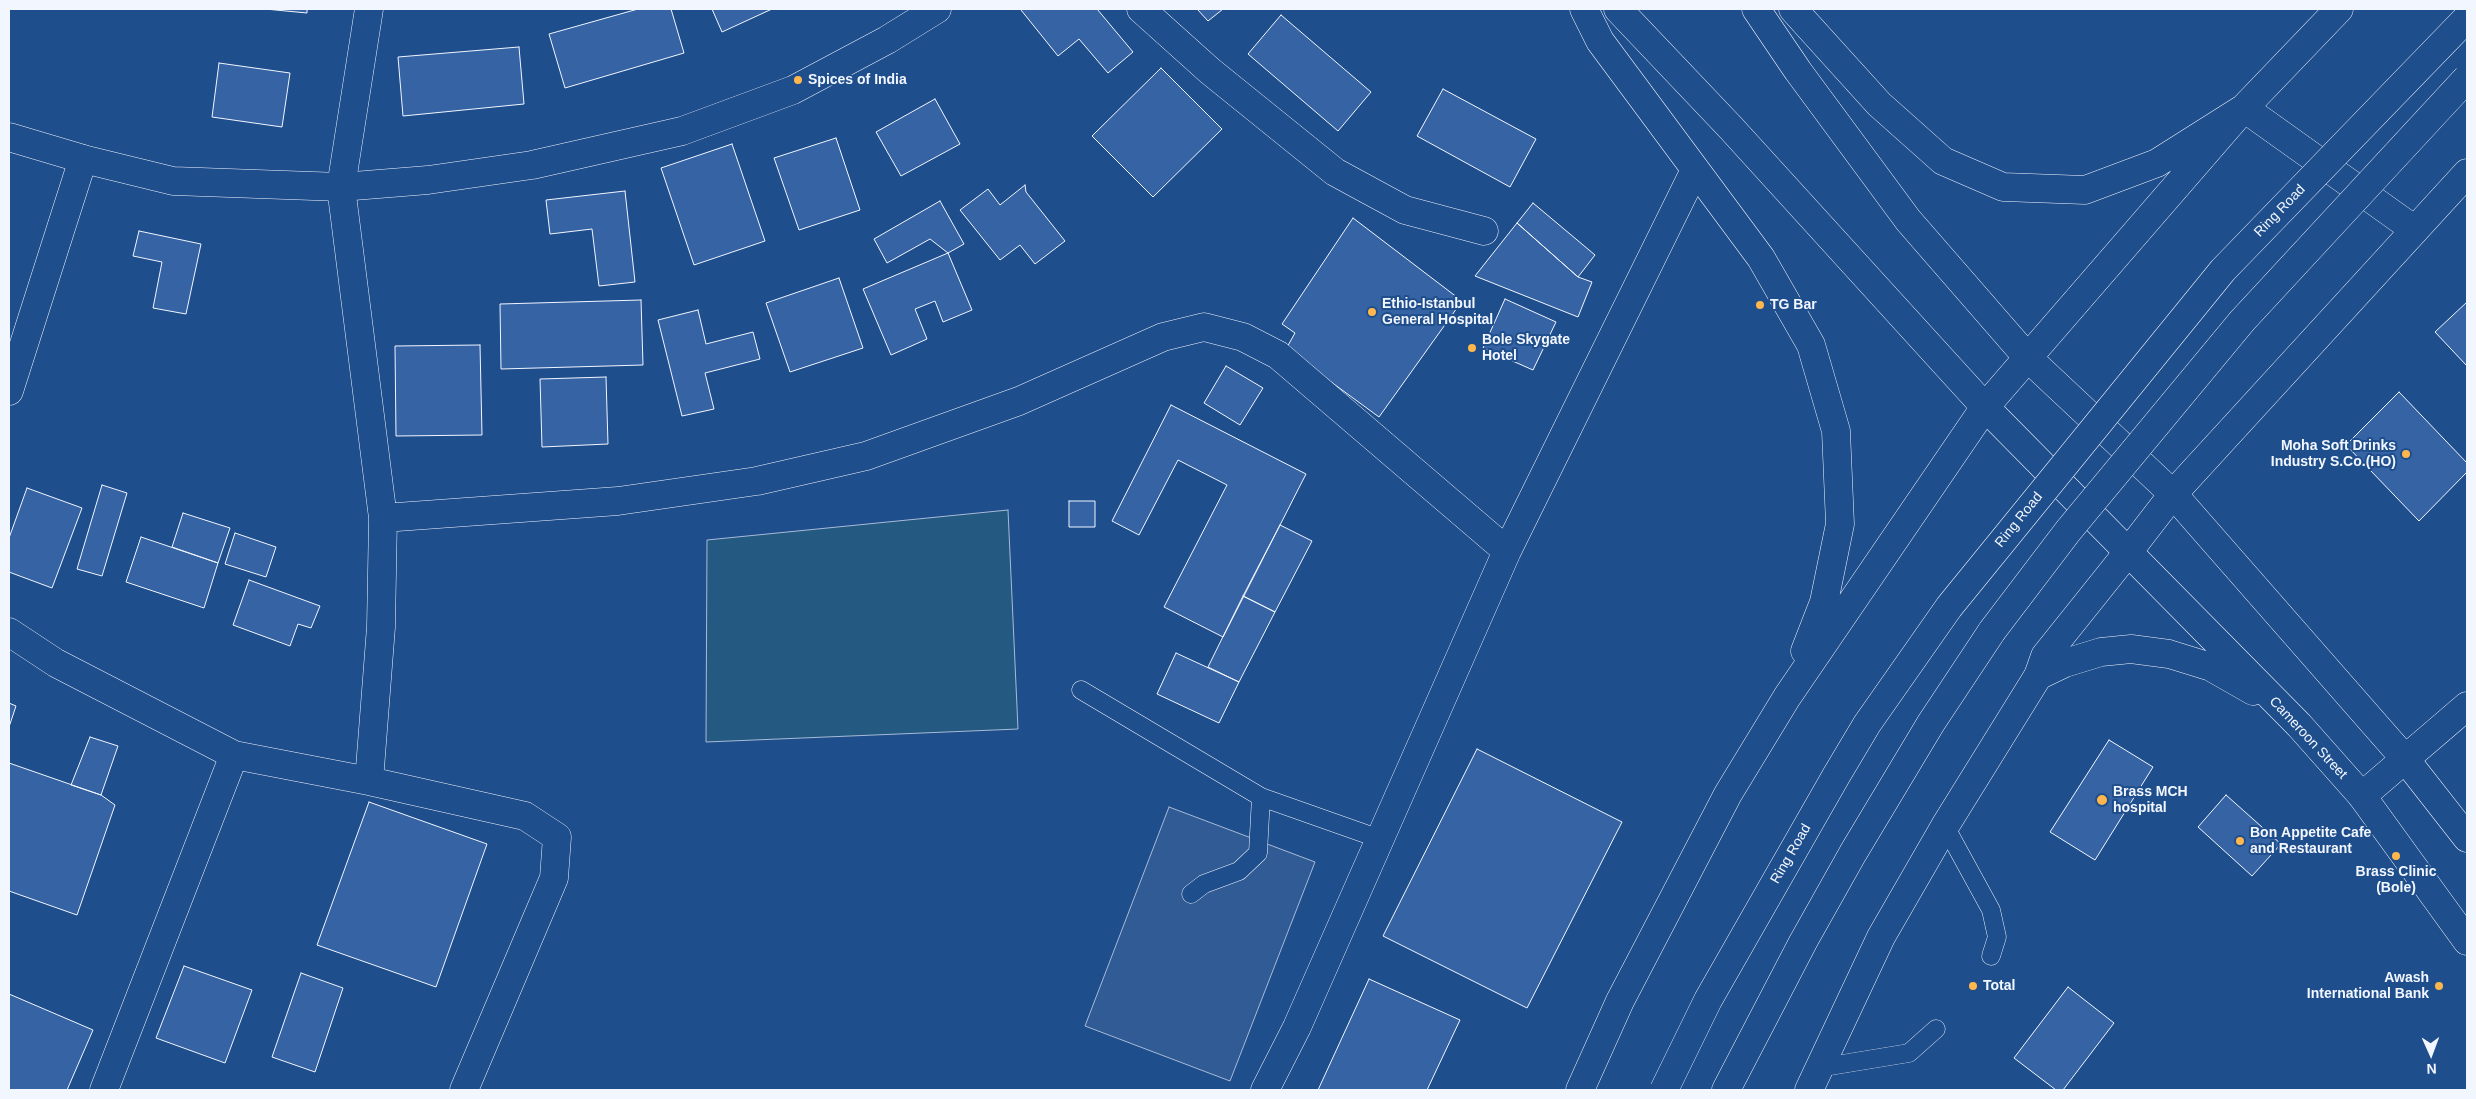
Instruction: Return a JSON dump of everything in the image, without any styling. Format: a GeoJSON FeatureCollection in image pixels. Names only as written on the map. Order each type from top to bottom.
{"type":"FeatureCollection","features":[{"type":"Feature","properties":{"kind":"main road"},"geometry":{"type":"LineString","coordinates":[[368,781],[381,626],[383,518],[341,187],[369,9]]}},
{"type":"Feature","properties":{"kind":"main road"},"geometry":{"type":"LineString","coordinates":[[9,137],[83,159],[173,182],[341,187],[428,180],[532,165],[682,131],[793,90],[887,40],[937,9]]}},
{"type":"Feature","properties":{"kind":"main road"},"geometry":{"type":"LineString","coordinates":[[1141,9],[1210,71],[1334,172],[1405,210],[1484,230]]}},
{"type":"Feature","properties":{"kind":"main road"},"geometry":{"type":"LineString","coordinates":[[1584,9],[1600,41],[1761,258],[1811,345],[1836,431],[1840,524],[1824,602],[1787,697]]}},
{"type":"Feature","properties":{"kind":"main road","name":"Cameroon Street"},"geometry":{"type":"LineString","coordinates":[[1618,9],[1738,135],[1985,407],[2129,551],[2298,725],[2362,796],[2467,941]]}},
{"type":"Feature","properties":{"kind":"main road"},"geometry":{"type":"LineString","coordinates":[[1756,9],[1798,71],[1908,220],[2028,358],[2174,494],[2406,760],[2467,838]]}},
{"type":"Feature","properties":{"kind":"main road"},"geometry":{"type":"LineString","coordinates":[[1793,9],[1879,104],[1944,161],[2002,187],[2085,190],[2157,163],[2244,108]]}},
{"type":"Feature","properties":{"kind":"main road"},"geometry":{"type":"LineString","coordinates":[[1580,1090],[1620,1001],[1728,794],[1787,697],[1985,407],[2244,108],[2339,9]]}},
{"type":"Feature","properties":{"kind":"main road","name":"Ring Road"},"geometry":{"type":"LineString","coordinates":[[1664,1090],[1713,992],[1836,776],[1867,724],[1949,607],[2222,270],[2467,18]]}},
{"type":"Feature","properties":{"kind":"main road"},"geometry":{"type":"LineString","coordinates":[[1726,1090],[1803,942],[1853,853],[1931,723],[1992,631],[2068,531],[2242,321],[2467,78]]}},
{"type":"Feature","properties":{"kind":"main road"},"geometry":{"type":"LineString","coordinates":[[2244,108],[2415,230]]}},
{"type":"Feature","properties":{"kind":"main road"},"geometry":{"type":"LineString","coordinates":[[9,391],[83,159]]}},
{"type":"Feature","properties":{"kind":"main road"},"geometry":{"type":"LineString","coordinates":[[1265,1090],[1296,1027],[1507,551],[1695,170]]}},
{"type":"Feature","properties":{"kind":"main road"},"geometry":{"type":"LineString","coordinates":[[1814,1079],[1881,937],[1945,826],[2038,676],[2045,656],[2174,494],[2467,172]]}},
{"type":"Feature","properties":{"kind":"main road"},"geometry":{"type":"LineString","coordinates":[[383,518],[618,501],[757,481],[866,456],[1020,402],[1163,337],[1204,327],[1243,337],[1278,355],[1507,551]]}},
{"type":"Feature","properties":{"kind":"main road"},"geometry":{"type":"LineString","coordinates":[[9,632],[56,662],[234,755],[368,781],[525,816],[557,837],[554,878],[464,1090]]}},
{"type":"Feature","properties":{"kind":"main road"},"geometry":{"type":"LineString","coordinates":[[2038,676],[2065,663],[2101,652],[2131,649],[2169,654],[2211,667],[2252,690],[2298,725]]}},
{"type":"Feature","properties":{"kind":"main road"},"geometry":{"type":"LineString","coordinates":[[2362,796],[2467,706]]}},
{"type":"Feature","properties":{"kind":"main road"},"geometry":{"type":"LineString","coordinates":[[104,1090],[234,755]]}},
{"type":"Feature","properties":{"kind":"lane"},"geometry":{"type":"LineString","coordinates":[[1081,690],[1261,797],[1380,839]]}},
{"type":"Feature","properties":{"kind":"lane"},"geometry":{"type":"LineString","coordinates":[[1191,894],[1204,884],[1239,871],[1258,853],[1261,797]]}},
{"type":"Feature","properties":{"kind":"lane"},"geometry":{"type":"LineString","coordinates":[[1945,826],[1991,910],[1997,937],[1991,956]]}},
{"type":"Feature","properties":{"kind":"lane"},"geometry":{"type":"LineString","coordinates":[[1814,1079],[1909,1053],[1936,1029]]}},
{"type":"Feature","properties":{"kind":"shaded area"},"geometry":{"type":"Polygon","coordinates":[[[1008,510],[1018,729],[706,742],[707,540],[1008,510]]]}},
{"type":"Feature","properties":{"kind":"shaded area"},"geometry":{"type":"Polygon","coordinates":[[[1169,807],[1315,862],[1230,1081],[1085,1026],[1169,807]]]}},
{"type":"Feature","properties":{"kind":"building"},"geometry":{"type":"Polygon","coordinates":[[[265,9],[307,9],[307,13],[265,9]]]}},
{"type":"Feature","properties":{"kind":"building"},"geometry":{"type":"Polygon","coordinates":[[[638,9],[671,9],[684,53],[565,88],[549,34],[638,9]]]}},
{"type":"Feature","properties":{"kind":"building"},"geometry":{"type":"Polygon","coordinates":[[[712,9],[772,9],[722,32],[712,9]]]}},
{"type":"Feature","properties":{"kind":"building"},"geometry":{"type":"Polygon","coordinates":[[[1022,9],[1097,9],[1133,52],[1108,73],[1079,39],[1058,56],[1022,9]]]}},
{"type":"Feature","properties":{"kind":"building"},"geometry":{"type":"Polygon","coordinates":[[[1197,9],[1223,9],[1208,21],[1197,9]]]}},
{"type":"Feature","properties":{"kind":"building"},"geometry":{"type":"Polygon","coordinates":[[[1281,15],[1371,92],[1338,131],[1248,54],[1281,15]]]}},
{"type":"Feature","properties":{"kind":"building"},"geometry":{"type":"Polygon","coordinates":[[[519,47],[524,104],[403,116],[398,57],[519,47]]]}},
{"type":"Feature","properties":{"kind":"building"},"geometry":{"type":"Polygon","coordinates":[[[219,63],[290,73],[282,127],[212,117],[219,63]]]}},
{"type":"Feature","properties":{"kind":"building"},"geometry":{"type":"Polygon","coordinates":[[[1161,68],[1222,129],[1153,197],[1092,136],[1161,68]]]}},
{"type":"Feature","properties":{"kind":"building"},"geometry":{"type":"Polygon","coordinates":[[[1443,89],[1536,139],[1510,187],[1417,136],[1443,89]]]}},
{"type":"Feature","properties":{"kind":"building"},"geometry":{"type":"Polygon","coordinates":[[[935,99],[960,144],[901,176],[876,132],[935,99]]]}},
{"type":"Feature","properties":{"kind":"building"},"geometry":{"type":"Polygon","coordinates":[[[836,138],[860,210],[799,230],[774,158],[836,138]]]}},
{"type":"Feature","properties":{"kind":"building"},"geometry":{"type":"Polygon","coordinates":[[[732,144],[765,241],[694,265],[661,168],[732,144]]]}},
{"type":"Feature","properties":{"kind":"building"},"geometry":{"type":"Polygon","coordinates":[[[1025,185],[1026,192],[1065,241],[1035,264],[1020,245],[1000,260],[960,210],[988,189],[1000,205],[1025,185]]]}},
{"type":"Feature","properties":{"kind":"building"},"geometry":{"type":"Polygon","coordinates":[[[625,191],[635,282],[599,286],[592,229],[550,234],[546,200],[625,191]]]}},
{"type":"Feature","properties":{"kind":"building"},"geometry":{"type":"Polygon","coordinates":[[[940,201],[964,244],[948,253],[930,239],[887,263],[874,239],[940,201]]]}},
{"type":"Feature","properties":{"kind":"building"},"geometry":{"type":"Polygon","coordinates":[[[1533,203],[1595,255],[1578,277],[1517,223],[1533,203]]]}},
{"type":"Feature","properties":{"kind":"building","name":"Ethio-Istanbul General Hospital"},"geometry":{"type":"Polygon","coordinates":[[[1353,218],[1462,301],[1379,417],[1286,349],[1295,333],[1282,324],[1353,218]]]}},
{"type":"Feature","properties":{"kind":"building"},"geometry":{"type":"Polygon","coordinates":[[[1517,223],[1578,277],[1592,282],[1578,317],[1475,276],[1517,223]]]}},
{"type":"Feature","properties":{"kind":"building"},"geometry":{"type":"Polygon","coordinates":[[[139,231],[201,244],[186,314],[153,308],[162,262],[133,256],[139,231]]]}},
{"type":"Feature","properties":{"kind":"building"},"geometry":{"type":"Polygon","coordinates":[[[948,253],[972,310],[943,322],[935,301],[915,309],[927,339],[891,355],[863,289],[948,253]]]}},
{"type":"Feature","properties":{"kind":"building"},"geometry":{"type":"Polygon","coordinates":[[[839,278],[863,348],[790,372],[766,303],[839,278]]]}},
{"type":"Feature","properties":{"kind":"building"},"geometry":{"type":"Polygon","coordinates":[[[1505,299],[1556,322],[1533,370],[1483,348],[1505,299]]]}},
{"type":"Feature","properties":{"kind":"building"},"geometry":{"type":"Polygon","coordinates":[[[641,300],[643,365],[501,369],[500,304],[641,300]]]}},
{"type":"Feature","properties":{"kind":"building"},"geometry":{"type":"Polygon","coordinates":[[[2467,302],[2467,366],[2435,332],[2467,302]]]}},
{"type":"Feature","properties":{"kind":"building"},"geometry":{"type":"Polygon","coordinates":[[[698,310],[706,344],[753,332],[760,359],[705,373],[714,409],[682,416],[658,320],[698,310]]]}},
{"type":"Feature","properties":{"kind":"building"},"geometry":{"type":"Polygon","coordinates":[[[480,345],[482,435],[396,436],[395,346],[480,345]]]}},
{"type":"Feature","properties":{"kind":"building"},"geometry":{"type":"Polygon","coordinates":[[[1226,366],[1263,388],[1240,425],[1204,403],[1226,366]]]}},
{"type":"Feature","properties":{"kind":"building"},"geometry":{"type":"Polygon","coordinates":[[[606,377],[608,444],[542,447],[540,379],[606,377]]]}},
{"type":"Feature","properties":{"kind":"building","name":"Moha Soft Drinks Industry S.Co.(HO)"},"geometry":{"type":"Polygon","coordinates":[[[2399,392],[2467,463],[2467,472],[2419,521],[2346,445],[2399,392]]]}},
{"type":"Feature","properties":{"kind":"building"},"geometry":{"type":"Polygon","coordinates":[[[1171,405],[1306,474],[1223,637],[1164,607],[1227,485],[1178,460],[1139,535],[1112,521],[1171,405]]]}},
{"type":"Feature","properties":{"kind":"building"},"geometry":{"type":"Polygon","coordinates":[[[102,485],[127,493],[102,576],[77,569],[102,485]]]}},
{"type":"Feature","properties":{"kind":"building"},"geometry":{"type":"Polygon","coordinates":[[[27,488],[82,508],[52,588],[9,572],[9,538],[27,488]]]}},
{"type":"Feature","properties":{"kind":"building"},"geometry":{"type":"Polygon","coordinates":[[[1069,501],[1095,501],[1095,527],[1069,527],[1069,501]]]}},
{"type":"Feature","properties":{"kind":"building"},"geometry":{"type":"Polygon","coordinates":[[[183,513],[230,528],[218,563],[172,547],[183,513]]]}},
{"type":"Feature","properties":{"kind":"building"},"geometry":{"type":"Polygon","coordinates":[[[1280,525],[1312,541],[1275,612],[1243,596],[1280,525]]]}},
{"type":"Feature","properties":{"kind":"building"},"geometry":{"type":"Polygon","coordinates":[[[235,533],[276,547],[266,577],[225,564],[235,533]]]}},
{"type":"Feature","properties":{"kind":"building"},"geometry":{"type":"Polygon","coordinates":[[[141,537],[218,563],[204,608],[126,582],[141,537]]]}},
{"type":"Feature","properties":{"kind":"building"},"geometry":{"type":"Polygon","coordinates":[[[249,580],[320,606],[311,628],[298,624],[290,646],[233,625],[249,580]]]}},
{"type":"Feature","properties":{"kind":"building"},"geometry":{"type":"Polygon","coordinates":[[[1243,596],[1275,612],[1239,682],[1208,667],[1243,596]]]}},
{"type":"Feature","properties":{"kind":"building"},"geometry":{"type":"Polygon","coordinates":[[[1176,653],[1239,682],[1219,723],[1157,694],[1176,653]]]}},
{"type":"Feature","properties":{"kind":"building"},"geometry":{"type":"Polygon","coordinates":[[[9,703],[16,706],[9,727],[9,703]]]}},
{"type":"Feature","properties":{"kind":"building"},"geometry":{"type":"Polygon","coordinates":[[[90,737],[118,746],[101,795],[71,785],[90,737]]]}},
{"type":"Feature","properties":{"kind":"building","name":"Brass MCH hospital"},"geometry":{"type":"Polygon","coordinates":[[[2109,740],[2153,767],[2095,860],[2050,832],[2109,740]]]}},
{"type":"Feature","properties":{"kind":"building"},"geometry":{"type":"Polygon","coordinates":[[[1477,749],[1622,822],[1527,1008],[1383,936],[1477,749]]]}},
{"type":"Feature","properties":{"kind":"building"},"geometry":{"type":"Polygon","coordinates":[[[9,763],[101,795],[115,805],[77,915],[9,891],[9,763]]]}},
{"type":"Feature","properties":{"kind":"building"},"geometry":{"type":"Polygon","coordinates":[[[2226,795],[2281,844],[2252,876],[2198,827],[2226,795]]]}},
{"type":"Feature","properties":{"kind":"building"},"geometry":{"type":"Polygon","coordinates":[[[369,802],[487,844],[436,987],[317,945],[369,802]]]}},
{"type":"Feature","properties":{"kind":"building"},"geometry":{"type":"Polygon","coordinates":[[[184,966],[252,990],[225,1063],[156,1038],[184,966]]]}},
{"type":"Feature","properties":{"kind":"building"},"geometry":{"type":"Polygon","coordinates":[[[301,973],[343,988],[315,1072],[272,1057],[301,973]]]}},
{"type":"Feature","properties":{"kind":"building"},"geometry":{"type":"Polygon","coordinates":[[[1369,979],[1460,1020],[1427,1090],[1318,1090],[1369,979]]]}},
{"type":"Feature","properties":{"kind":"building"},"geometry":{"type":"Polygon","coordinates":[[[2068,987],[2114,1023],[2063,1090],[2056,1090],[2014,1058],[2068,987]]]}},
{"type":"Feature","properties":{"kind":"building"},"geometry":{"type":"Polygon","coordinates":[[[9,994],[93,1030],[67,1090],[9,1090],[9,994]]]}},
{"type":"Feature","properties":{"kind":"place","name":"Spices of India"},"geometry":{"type":"Point","coordinates":[798,80]}},
{"type":"Feature","properties":{"kind":"place","name":"TG Bar"},"geometry":{"type":"Point","coordinates":[1760,305]}},
{"type":"Feature","properties":{"kind":"place","name":"Ethio-Istanbul General Hospital"},"geometry":{"type":"Point","coordinates":[1372,312]}},
{"type":"Feature","properties":{"kind":"place","name":"Bole Skygate Hotel"},"geometry":{"type":"Point","coordinates":[1472,348]}},
{"type":"Feature","properties":{"kind":"place","name":"Moha Soft Drinks Industry S.Co.(HO)"},"geometry":{"type":"Point","coordinates":[2406,454]}},
{"type":"Feature","properties":{"kind":"place","name":"Brass MCH hospital"},"geometry":{"type":"Point","coordinates":[2102,800]}},
{"type":"Feature","properties":{"kind":"place","name":"Bon Appetite Cafe and Restaurant"},"geometry":{"type":"Point","coordinates":[2240,841]}},
{"type":"Feature","properties":{"kind":"place","name":"Brass Clinic (Bole)"},"geometry":{"type":"Point","coordinates":[2396,856]}},
{"type":"Feature","properties":{"kind":"place","name":"Total"},"geometry":{"type":"Point","coordinates":[1973,986]}},
{"type":"Feature","properties":{"kind":"place","name":"Awash International Bank"},"geometry":{"type":"Point","coordinates":[2439,986]}}]}
